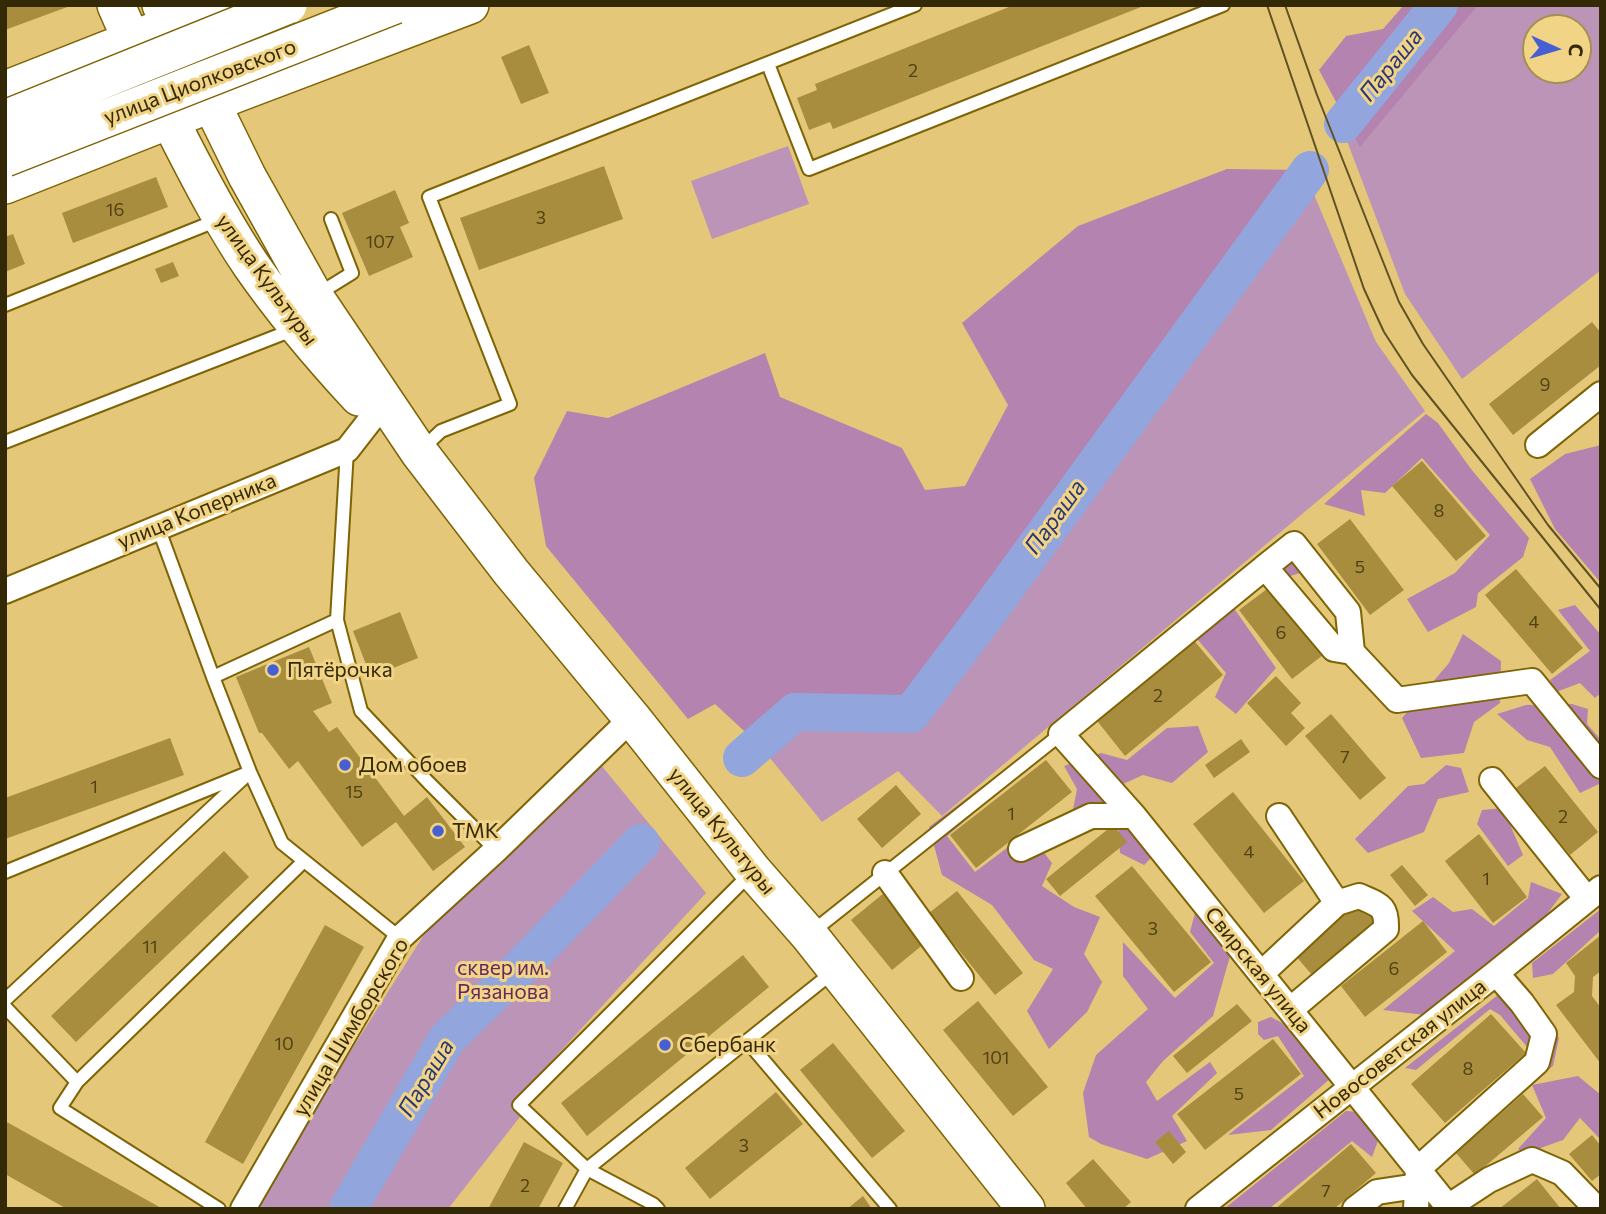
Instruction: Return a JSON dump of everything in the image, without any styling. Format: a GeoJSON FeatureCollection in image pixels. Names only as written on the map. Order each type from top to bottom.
{"type":"FeatureCollection","features":[{"type":"Feature","properties":{"kind":"main road","name":"улица Культуры"},"geometry":{"type":"LineString","coordinates":[[116,5],[170,120],[222,219],[251,265],[307,312],[511,572],[632,718],[753,871],[809,935],[1026,1209]]}},
{"type":"Feature","properties":{"kind":"main road"},"geometry":{"type":"LineString","coordinates":[[5,90],[131,40],[166,14],[221,5]]}},
{"type":"Feature","properties":{"kind":"main road","name":"улица Циолковского"},"geometry":{"type":"LineString","coordinates":[[5,119],[288,5]]}},
{"type":"Feature","properties":{"kind":"main road","name":"улица Циолковского"},"geometry":{"type":"LineString","coordinates":[[5,158],[396,5]]}},
{"type":"Feature","properties":{"kind":"main road"},"geometry":{"type":"LineString","coordinates":[[5,185],[470,5]]}},
{"type":"Feature","properties":{"kind":"main road","name":"улица Культуры"},"geometry":{"type":"LineString","coordinates":[[166,14],[247,176],[307,312],[342,379],[375,414],[419,452]]}},
{"type":"Feature","properties":{"kind":"street"},"geometry":{"type":"LineString","coordinates":[[1538,445],[1601,394]]}},
{"type":"Feature","properties":{"kind":"street","name":"улица Коперника"},"geometry":{"type":"LineString","coordinates":[[5,591],[347,450],[375,414]]}},
{"type":"Feature","properties":{"kind":"street"},"geometry":{"type":"LineString","coordinates":[[1061,734],[1294,544],[1348,612],[1352,652]]}},
{"type":"Feature","properties":{"kind":"street"},"geometry":{"type":"LineString","coordinates":[[1265,567],[1334,649],[1352,652],[1397,700],[1532,681],[1601,766]]}},
{"type":"Feature","properties":{"kind":"street","name":"улица Шимборского"},"geometry":{"type":"LineString","coordinates":[[243,1209],[400,938],[496,850],[632,718]]}},
{"type":"Feature","properties":{"kind":"street","name":"Свирская улица"},"geometry":{"type":"LineString","coordinates":[[1061,734],[1134,816],[1352,1086],[1417,1188],[1449,1208]]}},
{"type":"Feature","properties":{"kind":"street"},"geometry":{"type":"LineString","coordinates":[[1492,780],[1594,893]]}},
{"type":"Feature","properties":{"kind":"street"},"geometry":{"type":"LineString","coordinates":[[1021,849],[1091,816],[1134,816]]}},
{"type":"Feature","properties":{"kind":"street"},"geometry":{"type":"LineString","coordinates":[[1279,816],[1337,903]]}},
{"type":"Feature","properties":{"kind":"street"},"geometry":{"type":"LineString","coordinates":[[885,873],[961,978]]}},
{"type":"Feature","properties":{"kind":"street","name":"Новосоветская улица"},"geometry":{"type":"LineString","coordinates":[[1198,1209],[1594,893]]}},
{"type":"Feature","properties":{"kind":"street"},"geometry":{"type":"LineString","coordinates":[[1261,974],[1337,903],[1359,896],[1380,906],[1387,916],[1386,929],[1290,1010]]}},
{"type":"Feature","properties":{"kind":"street"},"geometry":{"type":"LineString","coordinates":[[1355,1209],[1377,1192],[1417,1188],[1537,1062],[1544,1034],[1496,973]]}},
{"type":"Feature","properties":{"kind":"street"},"geometry":{"type":"LineString","coordinates":[[1449,1208],[1489,1180],[1532,1160],[1562,1173],[1597,1209]]}},
{"type":"Feature","properties":{"kind":"lane"},"geometry":{"type":"LineString","coordinates":[[419,452],[441,431],[510,404],[429,197],[915,5]]}},
{"type":"Feature","properties":{"kind":"lane"},"geometry":{"type":"LineString","coordinates":[[768,64],[809,169],[1223,5]]}},
{"type":"Feature","properties":{"kind":"lane"},"geometry":{"type":"LineString","coordinates":[[5,305],[222,219]]}},
{"type":"Feature","properties":{"kind":"lane"},"geometry":{"type":"LineString","coordinates":[[5,442],[307,312],[352,273],[331,219]]}},
{"type":"Feature","properties":{"kind":"lane"},"geometry":{"type":"LineString","coordinates":[[347,450],[337,620],[362,711],[496,850]]}},
{"type":"Feature","properties":{"kind":"lane"},"geometry":{"type":"LineString","coordinates":[[158,527],[250,772],[282,842],[400,938]]}},
{"type":"Feature","properties":{"kind":"lane"},"geometry":{"type":"LineString","coordinates":[[213,677],[337,620]]}},
{"type":"Feature","properties":{"kind":"lane"},"geometry":{"type":"LineString","coordinates":[[809,935],[1061,734]]}},
{"type":"Feature","properties":{"kind":"lane"},"geometry":{"type":"LineString","coordinates":[[5,872],[250,772]]}},
{"type":"Feature","properties":{"kind":"lane"},"geometry":{"type":"LineString","coordinates":[[5,1000],[250,772]]}},
{"type":"Feature","properties":{"kind":"lane"},"geometry":{"type":"LineString","coordinates":[[219,1209],[60,1108],[76,1082],[304,861]]}},
{"type":"Feature","properties":{"kind":"lane"},"geometry":{"type":"LineString","coordinates":[[658,1209],[587,1170],[519,1105],[753,871]]}},
{"type":"Feature","properties":{"kind":"lane"},"geometry":{"type":"LineString","coordinates":[[565,1209],[587,1170],[837,970]]}},
{"type":"Feature","properties":{"kind":"lane"},"geometry":{"type":"LineString","coordinates":[[5,1007],[76,1082]]}},
{"type":"Feature","properties":{"kind":"lane"},"geometry":{"type":"LineString","coordinates":[[747,1041],[890,1209]]}},
{"type":"Feature","properties":{"kind":"green space"},"geometry":{"type":"Polygon","coordinates":[[[1466,5],[1601,5],[1601,270],[1462,379],[1405,294],[1347,141],[1466,5]]]}},
{"type":"Feature","properties":{"kind":"green space"},"geometry":{"type":"Polygon","coordinates":[[[788,146],[809,204],[712,239],[691,181],[788,146]]]}},
{"type":"Feature","properties":{"kind":"green space"},"geometry":{"type":"Polygon","coordinates":[[[1300,188],[1313,192],[1376,342],[1425,411],[942,816],[898,771],[822,822],[761,747],[797,715],[913,716],[1300,188]]]}},
{"type":"Feature","properties":{"kind":"green space","name":"сквер им. Рязанова"},"geometry":{"type":"Polygon","coordinates":[[[601,765],[706,893],[525,1090],[530,1104],[448,1209],[258,1209],[325,1092],[432,922],[601,765]]]}},
{"type":"Feature","properties":{"kind":"shaded area"},"geometry":{"type":"Polygon","coordinates":[[[1404,5],[1478,5],[1360,147],[1319,70],[1346,36],[1383,29],[1404,5]]]}},
{"type":"Feature","properties":{"kind":"shaded area"},"geometry":{"type":"Polygon","coordinates":[[[1227,169],[1305,170],[910,711],[795,710],[755,741],[715,704],[688,719],[546,546],[534,478],[567,411],[608,418],[765,353],[780,397],[902,448],[925,490],[965,486],[1008,405],[962,323],[1078,226],[1227,169]]]}},
{"type":"Feature","properties":{"kind":"shaded area"},"geometry":{"type":"Polygon","coordinates":[[[1426,414],[1438,423],[1471,469],[1529,538],[1523,557],[1478,593],[1476,607],[1428,632],[1407,599],[1455,573],[1490,535],[1422,458],[1385,493],[1361,490],[1365,516],[1324,504],[1426,414]]]}},
{"type":"Feature","properties":{"kind":"shaded area"},"geometry":{"type":"Polygon","coordinates":[[[1601,445],[1601,583],[1555,529],[1530,479],[1565,454],[1601,445]]]}},
{"type":"Feature","properties":{"kind":"shaded area"},"geometry":{"type":"Polygon","coordinates":[[[1294,530],[1304,548],[1300,573],[1264,584],[1233,607],[1276,668],[1236,714],[1215,697],[1226,673],[1193,634],[1123,669],[1294,530]]]}},
{"type":"Feature","properties":{"kind":"shaded area"},"geometry":{"type":"Polygon","coordinates":[[[1575,605],[1601,635],[1601,693],[1595,698],[1580,683],[1556,692],[1550,680],[1590,651],[1558,610],[1575,605]]]}},
{"type":"Feature","properties":{"kind":"shaded area"},"geometry":{"type":"Polygon","coordinates":[[[1463,634],[1501,661],[1500,703],[1474,722],[1464,753],[1421,758],[1402,718],[1449,663],[1463,634]]]}},
{"type":"Feature","properties":{"kind":"shaded area"},"geometry":{"type":"Polygon","coordinates":[[[1572,704],[1588,709],[1587,724],[1601,740],[1601,783],[1580,793],[1550,747],[1527,740],[1497,714],[1526,705],[1572,704]]]}},
{"type":"Feature","properties":{"kind":"shaded area"},"geometry":{"type":"Polygon","coordinates":[[[1198,726],[1208,752],[1172,783],[1143,775],[1123,784],[1155,854],[1144,865],[1120,853],[1118,823],[1072,815],[1077,789],[1064,766],[1101,753],[1127,760],[1167,728],[1198,726]]]}},
{"type":"Feature","properties":{"kind":"shaded area"},"geometry":{"type":"Polygon","coordinates":[[[1025,754],[1024,771],[947,836],[975,872],[1028,832],[1052,863],[1042,886],[1074,907],[1100,917],[1084,954],[1102,982],[1087,1012],[1049,1049],[1027,1011],[1053,969],[1034,960],[992,905],[942,875],[929,827],[1025,754]]]}},
{"type":"Feature","properties":{"kind":"shaded area"},"geometry":{"type":"Polygon","coordinates":[[[1446,765],[1461,768],[1469,792],[1438,799],[1424,832],[1368,853],[1355,839],[1408,786],[1424,784],[1446,765]]]}},
{"type":"Feature","properties":{"kind":"shaded area"},"geometry":{"type":"Polygon","coordinates":[[[1503,808],[1523,855],[1508,866],[1477,824],[1482,810],[1503,808]]]}},
{"type":"Feature","properties":{"kind":"shaded area"},"geometry":{"type":"Polygon","coordinates":[[[1531,882],[1562,894],[1541,922],[1425,1015],[1383,1010],[1455,951],[1412,911],[1433,897],[1453,912],[1472,909],[1494,926],[1528,898],[1531,882]]]}},
{"type":"Feature","properties":{"kind":"shaded area"},"geometry":{"type":"Polygon","coordinates":[[[1197,905],[1232,949],[1213,1016],[1163,1061],[1146,1082],[1157,1101],[1210,1062],[1217,1073],[1172,1116],[1187,1141],[1147,1159],[1101,1144],[1089,1137],[1083,1093],[1096,1055],[1148,1009],[1123,976],[1123,942],[1175,998],[1214,963],[1190,932],[1197,905]]]}},
{"type":"Feature","properties":{"kind":"shaded area"},"geometry":{"type":"Polygon","coordinates":[[[1601,909],[1601,930],[1553,974],[1533,978],[1532,963],[1601,909]]]}},
{"type":"Feature","properties":{"kind":"shaded area"},"geometry":{"type":"Polygon","coordinates":[[[1503,991],[1526,1000],[1559,1038],[1553,1066],[1538,1077],[1528,1048],[1500,1015],[1490,1009],[1416,1070],[1405,1068],[1503,991]]]}},
{"type":"Feature","properties":{"kind":"shaded area"},"geometry":{"type":"Polygon","coordinates":[[[1271,1017],[1284,1024],[1331,1078],[1271,1130],[1228,1135],[1304,1076],[1278,1036],[1264,1040],[1258,1034],[1258,1022],[1271,1017]]]}},
{"type":"Feature","properties":{"kind":"shaded area"},"geometry":{"type":"Polygon","coordinates":[[[1578,1076],[1601,1095],[1601,1140],[1580,1118],[1563,1140],[1524,1154],[1518,1149],[1546,1118],[1532,1085],[1578,1076]]]}},
{"type":"Feature","properties":{"kind":"shaded area"},"geometry":{"type":"Polygon","coordinates":[[[1346,1111],[1359,1112],[1379,1138],[1372,1157],[1352,1141],[1269,1209],[1224,1209],[1346,1111]]]}},
{"type":"Feature","properties":{"kind":"building"},"geometry":{"type":"Polygon","coordinates":[[[5,5],[69,5],[70,6],[5,30],[5,5]]]}},
{"type":"Feature","properties":{"kind":"building"},"geometry":{"type":"Polygon","coordinates":[[[1014,5],[1146,5],[833,129],[830,122],[809,130],[797,98],[817,90],[815,84],[1014,5]]]}},
{"type":"Feature","properties":{"kind":"building"},"geometry":{"type":"Polygon","coordinates":[[[529,45],[549,93],[521,104],[501,57],[529,45]]]}},
{"type":"Feature","properties":{"kind":"building"},"geometry":{"type":"Polygon","coordinates":[[[604,166],[623,219],[479,270],[460,218],[604,166]]]}},
{"type":"Feature","properties":{"kind":"building"},"geometry":{"type":"Polygon","coordinates":[[[156,177],[168,207],[73,243],[62,213],[156,177]]]}},
{"type":"Feature","properties":{"kind":"building"},"geometry":{"type":"Polygon","coordinates":[[[395,190],[409,223],[400,227],[413,257],[369,276],[342,213],[395,190]]]}},
{"type":"Feature","properties":{"kind":"building"},"geometry":{"type":"Polygon","coordinates":[[[13,234],[25,264],[5,272],[5,237],[13,234]]]}},
{"type":"Feature","properties":{"kind":"building"},"geometry":{"type":"Polygon","coordinates":[[[173,262],[179,276],[161,283],[155,269],[173,262]]]}},
{"type":"Feature","properties":{"kind":"building"},"geometry":{"type":"Polygon","coordinates":[[[1592,322],[1601,333],[1601,365],[1513,435],[1489,404],[1592,322]]]}},
{"type":"Feature","properties":{"kind":"building"},"geometry":{"type":"Polygon","coordinates":[[[1422,461],[1486,536],[1456,561],[1392,486],[1422,461]]]}},
{"type":"Feature","properties":{"kind":"building"},"geometry":{"type":"Polygon","coordinates":[[[1350,519],[1404,590],[1370,615],[1317,544],[1350,519]]]}},
{"type":"Feature","properties":{"kind":"building"},"geometry":{"type":"Polygon","coordinates":[[[1516,569],[1583,648],[1552,674],[1485,595],[1516,569]]]}},
{"type":"Feature","properties":{"kind":"building"},"geometry":{"type":"Polygon","coordinates":[[[1271,586],[1323,655],[1292,679],[1239,610],[1271,586]]]}},
{"type":"Feature","properties":{"kind":"building"},"geometry":{"type":"Polygon","coordinates":[[[400,612],[418,658],[371,677],[353,631],[400,612]]]}},
{"type":"Feature","properties":{"kind":"building"},"geometry":{"type":"Polygon","coordinates":[[[1191,637],[1223,675],[1125,756],[1094,717],[1191,637]]]}},
{"type":"Feature","properties":{"kind":"building"},"geometry":{"type":"Polygon","coordinates":[[[309,647],[332,703],[313,711],[329,732],[337,727],[404,816],[427,797],[465,847],[433,871],[396,822],[362,847],[298,761],[289,769],[262,733],[259,733],[236,677],[309,647]]]}},
{"type":"Feature","properties":{"kind":"building"},"geometry":{"type":"Polygon","coordinates":[[[1276,676],[1301,703],[1291,713],[1305,728],[1286,746],[1247,703],[1276,676]]]}},
{"type":"Feature","properties":{"kind":"building"},"geometry":{"type":"Polygon","coordinates":[[[1331,714],[1386,778],[1360,800],[1305,736],[1331,714]]]}},
{"type":"Feature","properties":{"kind":"building"},"geometry":{"type":"Polygon","coordinates":[[[170,738],[184,775],[5,839],[5,798],[170,738]]]}},
{"type":"Feature","properties":{"kind":"building"},"geometry":{"type":"Polygon","coordinates":[[[1241,739],[1250,752],[1214,778],[1205,765],[1241,739]]]}},
{"type":"Feature","properties":{"kind":"building"},"geometry":{"type":"Polygon","coordinates":[[[1046,760],[1072,792],[976,868],[950,835],[1046,760]]]}},
{"type":"Feature","properties":{"kind":"building"},"geometry":{"type":"Polygon","coordinates":[[[1545,766],[1598,832],[1570,855],[1516,788],[1545,766]]]}},
{"type":"Feature","properties":{"kind":"building"},"geometry":{"type":"Polygon","coordinates":[[[896,785],[921,814],[882,848],[857,819],[896,785]]]}},
{"type":"Feature","properties":{"kind":"building"},"geometry":{"type":"Polygon","coordinates":[[[1233,792],[1304,881],[1264,913],[1193,824],[1233,792]]]}},
{"type":"Feature","properties":{"kind":"building"},"geometry":{"type":"Polygon","coordinates":[[[1113,825],[1127,842],[1060,896],[1046,879],[1113,825]]]}},
{"type":"Feature","properties":{"kind":"building"},"geometry":{"type":"Polygon","coordinates":[[[1479,834],[1527,897],[1493,923],[1445,861],[1479,834]]]}},
{"type":"Feature","properties":{"kind":"building"},"geometry":{"type":"Polygon","coordinates":[[[224,851],[249,877],[76,1042],[51,1016],[224,851]]]}},
{"type":"Feature","properties":{"kind":"building"},"geometry":{"type":"Polygon","coordinates":[[[1402,865],[1428,895],[1415,906],[1390,875],[1402,865]]]}},
{"type":"Feature","properties":{"kind":"building"},"geometry":{"type":"Polygon","coordinates":[[[1132,866],[1211,962],[1174,992],[1095,896],[1132,866]]]}},
{"type":"Feature","properties":{"kind":"building"},"geometry":{"type":"Polygon","coordinates":[[[957,891],[1023,973],[995,995],[929,913],[957,891]]]}},
{"type":"Feature","properties":{"kind":"building"},"geometry":{"type":"Polygon","coordinates":[[[884,893],[925,943],[892,970],[851,920],[884,893]]]}},
{"type":"Feature","properties":{"kind":"building"},"geometry":{"type":"Polygon","coordinates":[[[1363,900],[1379,920],[1312,975],[1295,955],[1363,900]]]}},
{"type":"Feature","properties":{"kind":"building"},"geometry":{"type":"Polygon","coordinates":[[[1423,921],[1447,952],[1365,1017],[1341,986],[1423,921]]]}},
{"type":"Feature","properties":{"kind":"building"},"geometry":{"type":"Polygon","coordinates":[[[325,925],[364,947],[243,1164],[205,1142],[325,925]]]}},
{"type":"Feature","properties":{"kind":"building"},"geometry":{"type":"Polygon","coordinates":[[[1601,935],[1601,971],[1593,977],[1592,996],[1601,1008],[1601,1064],[1556,1005],[1574,992],[1575,976],[1566,963],[1601,935]]]}},
{"type":"Feature","properties":{"kind":"building"},"geometry":{"type":"Polygon","coordinates":[[[743,955],[769,987],[587,1136],[561,1103],[743,955]]]}},
{"type":"Feature","properties":{"kind":"building"},"geometry":{"type":"Polygon","coordinates":[[[978,1001],[1048,1087],[1013,1116],[943,1030],[978,1001]]]}},
{"type":"Feature","properties":{"kind":"building"},"geometry":{"type":"Polygon","coordinates":[[[1237,1004],[1252,1021],[1187,1073],[1173,1056],[1237,1004]]]}},
{"type":"Feature","properties":{"kind":"building"},"geometry":{"type":"Polygon","coordinates":[[[1491,1014],[1526,1053],[1445,1123],[1411,1084],[1491,1014]]]}},
{"type":"Feature","properties":{"kind":"building"},"geometry":{"type":"Polygon","coordinates":[[[1273,1039],[1301,1074],[1205,1150],[1177,1114],[1273,1039]]]}},
{"type":"Feature","properties":{"kind":"building"},"geometry":{"type":"Polygon","coordinates":[[[833,1043],[905,1131],[872,1158],[800,1070],[833,1043]]]}},
{"type":"Feature","properties":{"kind":"building"},"geometry":{"type":"Polygon","coordinates":[[[776,1092],[803,1124],[710,1199],[685,1168],[776,1092]]]}},
{"type":"Feature","properties":{"kind":"building"},"geometry":{"type":"Polygon","coordinates":[[[1523,1094],[1543,1117],[1475,1175],[1456,1153],[1523,1094]]]}},
{"type":"Feature","properties":{"kind":"building"},"geometry":{"type":"Polygon","coordinates":[[[5,1121],[163,1209],[67,1209],[5,1174],[5,1121]]]}},
{"type":"Feature","properties":{"kind":"building"},"geometry":{"type":"Polygon","coordinates":[[[1169,1131],[1186,1152],[1173,1164],[1155,1142],[1169,1131]]]}},
{"type":"Feature","properties":{"kind":"building"},"geometry":{"type":"Polygon","coordinates":[[[1592,1135],[1601,1146],[1601,1174],[1592,1181],[1569,1154],[1592,1135]]]}},
{"type":"Feature","properties":{"kind":"building"},"geometry":{"type":"Polygon","coordinates":[[[524,1142],[563,1163],[538,1209],[488,1209],[524,1142]]]}},
{"type":"Feature","properties":{"kind":"building"},"geometry":{"type":"Polygon","coordinates":[[[1351,1144],[1376,1173],[1334,1209],[1275,1209],[1351,1144]]]}},
{"type":"Feature","properties":{"kind":"building"},"geometry":{"type":"Polygon","coordinates":[[[1093,1159],[1131,1202],[1123,1209],[1087,1209],[1066,1183],[1093,1159]]]}},
{"type":"Feature","properties":{"kind":"building"},"geometry":{"type":"Polygon","coordinates":[[[1537,1179],[1561,1209],[1499,1209],[1537,1179]]]}},
{"type":"Feature","properties":{"kind":"building"},"geometry":{"type":"Polygon","coordinates":[[[863,1196],[872,1209],[847,1209],[863,1196]]]}},
{"type":"Feature","properties":{"kind":"waterway","name":"Параша"},"geometry":{"type":"LineString","coordinates":[[1343,124],[1439,5]]}},
{"type":"Feature","properties":{"kind":"waterway","name":"Параша"},"geometry":{"type":"LineString","coordinates":[[742,758],[795,712],[911,714],[1310,170]]}},
{"type":"Feature","properties":{"kind":"waterway","name":"Параша"},"geometry":{"type":"LineString","coordinates":[[348,1209],[447,1039],[641,843]]}},
{"type":"Feature","properties":{"kind":"tram line"},"geometry":{"type":"LineString","coordinates":[[1267,5],[1364,289],[1384,332],[1412,375],[1601,610]]}},
{"type":"Feature","properties":{"kind":"tram line"},"geometry":{"type":"LineString","coordinates":[[1285,5],[1317,95],[1399,302],[1423,344],[1548,525],[1601,589]]}},
{"type":"Feature","properties":{"kind":"place","name":"Пятёрочка"},"geometry":{"type":"Point","coordinates":[273,670]}},
{"type":"Feature","properties":{"kind":"place","name":"Дом обоев"},"geometry":{"type":"Point","coordinates":[345,765]}},
{"type":"Feature","properties":{"kind":"place","name":"ТМК"},"geometry":{"type":"Point","coordinates":[438,831]}},
{"type":"Feature","properties":{"kind":"place","name":"Сбербанк"},"geometry":{"type":"Point","coordinates":[665,1045]}}]}
